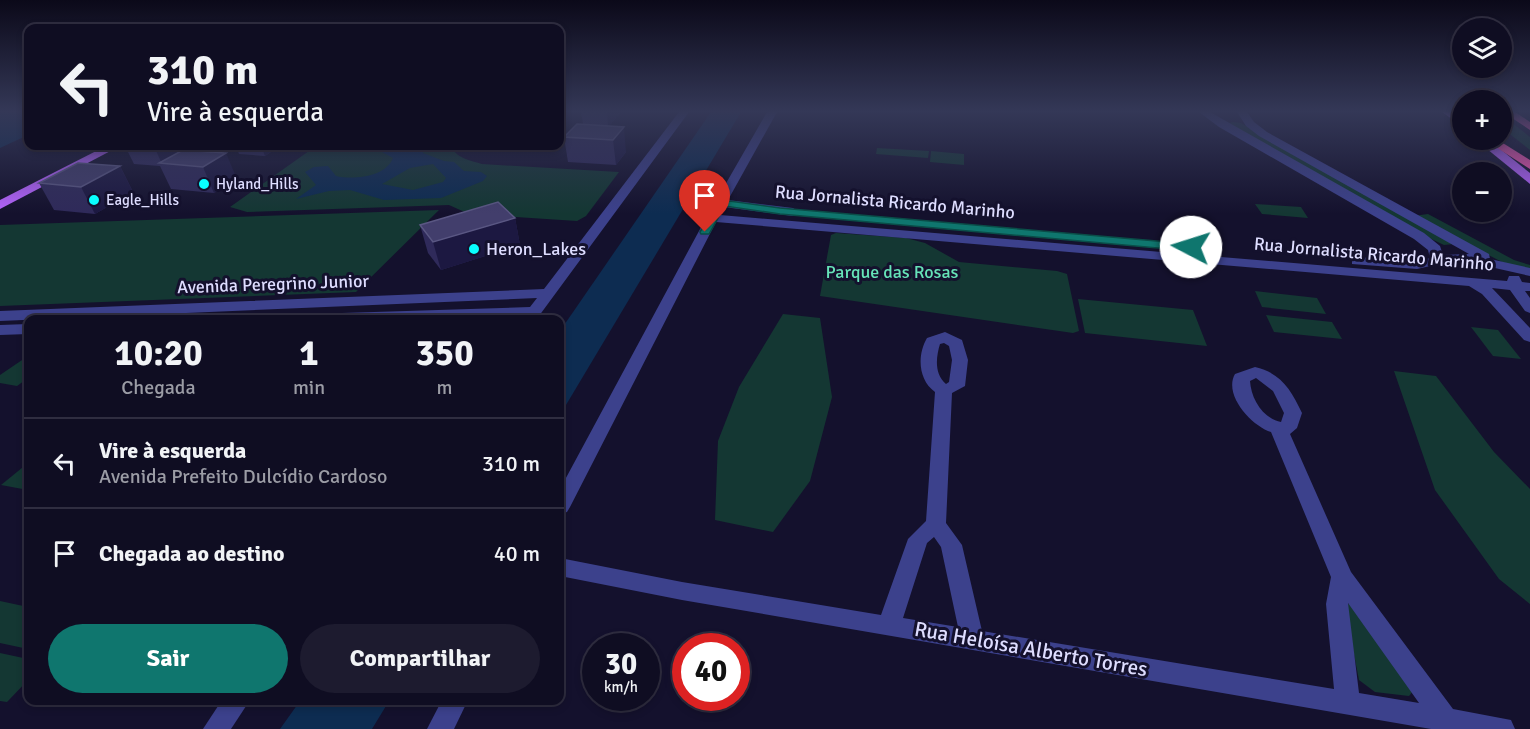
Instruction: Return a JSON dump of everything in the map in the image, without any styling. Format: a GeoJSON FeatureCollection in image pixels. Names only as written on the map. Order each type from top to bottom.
{"type":"FeatureCollection","features":[{"type":"Feature","properties":{"kind":"highway"},"geometry":{"type":"LineString","coordinates":[[1514,146],[1530,159]]}},
{"type":"Feature","properties":{"kind":"highway"},"geometry":{"type":"LineString","coordinates":[[1507,150],[1530,165]]}},
{"type":"Feature","properties":{"kind":"main road"},"geometry":{"type":"LineString","coordinates":[[0,191],[82,150]]}},
{"type":"Feature","properties":{"kind":"main road"},"geometry":{"type":"LineString","coordinates":[[0,205],[106,150]]}},
{"type":"Feature","properties":{"kind":"main road"},"geometry":{"type":"LineString","coordinates":[[1494,150],[1530,180]]}},
{"type":"Feature","properties":{"kind":"main road"},"geometry":{"type":"LineString","coordinates":[[27,177],[69,159],[81,158],[69,169]]}},
{"type":"Feature","properties":{"kind":"street"},"geometry":{"type":"LineString","coordinates":[[531,315],[658,146]]}},
{"type":"Feature","properties":{"kind":"street"},"geometry":{"type":"LineString","coordinates":[[564,499],[712,218],[753,146]]}},
{"type":"Feature","properties":{"kind":"street"},"geometry":{"type":"LineString","coordinates":[[1260,146],[1429,243],[1435,249],[1437,261]]}},
{"type":"Feature","properties":{"kind":"street"},"geometry":{"type":"LineString","coordinates":[[1289,146],[1496,264],[1523,287],[1518,293],[1530,309]]}},
{"type":"Feature","properties":{"kind":"street"},"geometry":{"type":"LineString","coordinates":[[69,169],[96,171]]}},
{"type":"Feature","properties":{"kind":"street"},"geometry":{"type":"LineString","coordinates":[[54,177],[82,179]]}},
{"type":"Feature","properties":{"kind":"street"},"geometry":{"type":"LineString","coordinates":[[698,245],[732,226],[761,215],[737,195],[732,184]]}},
{"type":"Feature","properties":{"kind":"street","name":"Rua Jornalista Ricardo Marinho"},"geometry":{"type":"LineString","coordinates":[[722,203],[761,215]]}},
{"type":"Feature","properties":{"kind":"street"},"geometry":{"type":"LineString","coordinates":[[1386,217],[1404,219],[1408,214]]}},
{"type":"Feature","properties":{"kind":"street","name":"Rua Jornalista Ricardo Marinho"},"geometry":{"type":"LineString","coordinates":[[712,218],[761,215],[1296,262],[1523,287]]}},
{"type":"Feature","properties":{"kind":"street","name":"Rua Jornalista Ricardo Marinho"},"geometry":{"type":"LineString","coordinates":[[1296,262],[1407,265],[1468,258],[1530,272]]}},
{"type":"Feature","properties":{"kind":"street"},"geometry":{"type":"LineString","coordinates":[[1471,283],[1487,291],[1530,337]]}},
{"type":"Feature","properties":{"kind":"street","name":"Avenida Peregrino Junior"},"geometry":{"type":"LineString","coordinates":[[0,316],[547,293]]}},
{"type":"Feature","properties":{"kind":"street"},"geometry":{"type":"LineString","coordinates":[[394,315],[402,299]]}},
{"type":"Feature","properties":{"kind":"street"},"geometry":{"type":"LineString","coordinates":[[1504,309],[1514,305],[1530,309]]}},
{"type":"Feature","properties":{"kind":"street"},"geometry":{"type":"LineString","coordinates":[[213,315],[220,306]]}},
{"type":"Feature","properties":{"kind":"street"},"geometry":{"type":"LineString","coordinates":[[0,330],[24,329]]}},
{"type":"Feature","properties":{"kind":"street"},"geometry":{"type":"LineString","coordinates":[[944,390],[936,524],[951,545],[972,639]]}},
{"type":"Feature","properties":{"kind":"street"},"geometry":{"type":"LineString","coordinates":[[1279,430],[1342,577],[1446,720]]}},
{"type":"Feature","properties":{"kind":"street"},"geometry":{"type":"LineString","coordinates":[[889,626],[918,539],[936,524]]}},
{"type":"Feature","properties":{"kind":"street","name":"Rua Heloísa Alberto Torres"},"geometry":{"type":"LineString","coordinates":[[564,568],[889,626],[1502,729]]}},
{"type":"Feature","properties":{"kind":"street"},"geometry":{"type":"LineString","coordinates":[[1342,577],[1337,604],[1348,703]]}},
{"type":"Feature","properties":{"kind":"street"},"geometry":{"type":"LineString","coordinates":[[216,729],[234,705]]}},
{"type":"Feature","properties":{"kind":"street"},"geometry":{"type":"LineString","coordinates":[[440,729],[453,705]]}},
{"type":"Feature","properties":{"kind":"green space"},"geometry":{"type":"Polygon","coordinates":[[[1268,146],[1282,146],[1454,244],[1444,245],[1268,146]]]}},
{"type":"Feature","properties":{"kind":"green space"},"geometry":{"type":"Polygon","coordinates":[[[877,148],[929,151],[928,158],[876,154],[877,148]]]}},
{"type":"Feature","properties":{"kind":"green space"},"geometry":{"type":"Polygon","coordinates":[[[310,150],[453,150],[468,160],[482,164],[619,172],[586,216],[577,221],[469,214],[449,205],[247,212],[230,207],[310,150]]]}},
{"type":"Feature","properties":{"kind":"green space"},"geometry":{"type":"Polygon","coordinates":[[[931,151],[964,154],[964,165],[930,162],[931,151]]]}},
{"type":"Feature","properties":{"kind":"green space"},"geometry":{"type":"Polygon","coordinates":[[[1255,204],[1301,207],[1308,218],[1262,214],[1255,204]]]}},
{"type":"Feature","properties":{"kind":"green space"},"geometry":{"type":"Polygon","coordinates":[[[439,210],[356,292],[0,306],[0,225],[439,210]]]}},
{"type":"Feature","properties":{"kind":"green space"},"geometry":{"type":"Polygon","coordinates":[[[1428,214],[1514,260],[1530,265],[1530,271],[1502,262],[1413,216],[1428,214]]]}},
{"type":"Feature","properties":{"kind":"green space","name":"Parque das Rosas"},"geometry":{"type":"Polygon","coordinates":[[[836,233],[906,238],[925,243],[959,262],[1057,271],[1067,274],[1079,331],[1073,333],[820,296],[831,235],[836,233]]]}},
{"type":"Feature","properties":{"kind":"green space"},"geometry":{"type":"Polygon","coordinates":[[[1255,291],[1317,298],[1326,314],[1262,307],[1255,291]]]}},
{"type":"Feature","properties":{"kind":"green space"},"geometry":{"type":"Polygon","coordinates":[[[1078,299],[1193,310],[1207,346],[1085,333],[1078,299]]]}},
{"type":"Feature","properties":{"kind":"green space"},"geometry":{"type":"Polygon","coordinates":[[[783,314],[820,318],[832,397],[810,481],[773,532],[715,520],[718,441],[739,387],[783,314]]]}},
{"type":"Feature","properties":{"kind":"green space"},"geometry":{"type":"Polygon","coordinates":[[[1266,315],[1332,322],[1342,339],[1274,332],[1266,315]]]}},
{"type":"Feature","properties":{"kind":"green space"},"geometry":{"type":"Polygon","coordinates":[[[1471,327],[1498,330],[1521,359],[1493,356],[1471,327]]]}},
{"type":"Feature","properties":{"kind":"green space"},"geometry":{"type":"Polygon","coordinates":[[[24,359],[24,381],[17,386],[0,383],[0,375],[24,359]]]}},
{"type":"Feature","properties":{"kind":"green space"},"geometry":{"type":"Polygon","coordinates":[[[1394,371],[1436,376],[1494,452],[1530,489],[1530,604],[1499,579],[1435,490],[1394,371]]]}},
{"type":"Feature","properties":{"kind":"green space"},"geometry":{"type":"Polygon","coordinates":[[[24,466],[24,489],[1,485],[24,466]]]}},
{"type":"Feature","properties":{"kind":"green space"},"geometry":{"type":"Polygon","coordinates":[[[0,601],[24,606],[24,648],[0,643],[0,601]]]}},
{"type":"Feature","properties":{"kind":"green space"},"geometry":{"type":"Polygon","coordinates":[[[1348,604],[1353,605],[1413,691],[1409,696],[1375,692],[1359,680],[1345,608],[1348,604]]]}},
{"type":"Feature","properties":{"kind":"green space"},"geometry":{"type":"Polygon","coordinates":[[[0,653],[24,658],[24,684],[7,702],[0,701],[0,653]]]}},
{"type":"Feature","properties":{"kind":"water"},"geometry":{"type":"Polygon","coordinates":[[[688,146],[721,146],[564,408],[564,325],[688,146]]]}},
{"type":"Feature","properties":{"kind":"water"},"geometry":{"type":"Polygon","coordinates":[[[380,150],[423,150],[423,153],[444,161],[454,162],[464,171],[481,172],[487,176],[483,181],[441,198],[384,200],[350,190],[329,191],[296,199],[316,185],[305,172],[314,167],[328,166],[336,176],[360,177],[384,169],[393,158],[380,150]],[[433,164],[410,168],[382,184],[413,190],[443,182],[446,178],[433,164]]]}},
{"type":"Feature","properties":{"kind":"water"},"geometry":{"type":"Polygon","coordinates":[[[297,705],[387,705],[372,729],[280,729],[297,705]]]}},
{"type":"Feature","properties":{"kind":"building"},"geometry":{"type":"Polygon","coordinates":[[[183,150],[226,153],[203,167],[159,163],[183,150]]]}},
{"type":"Feature","properties":{"kind":"building"},"geometry":{"type":"Polygon","coordinates":[[[78,163],[120,166],[81,187],[39,183],[78,163]]]}},
{"type":"Feature","properties":{"kind":"building"},"geometry":{"type":"Polygon","coordinates":[[[498,202],[515,218],[433,242],[420,225],[498,202]]]}},
{"type":"Feature","properties":{"kind":"place","name":"Hyland_Hills"},"geometry":{"type":"Point","coordinates":[204,184]}},
{"type":"Feature","properties":{"kind":"place","name":"Eagle_Hills"},"geometry":{"type":"Point","coordinates":[94,200]}},
{"type":"Feature","properties":{"kind":"place","name":"Heron_Lakes"},"geometry":{"type":"Point","coordinates":[474,249]}},
{"type":"Feature","properties":{"kind":"route"},"geometry":{"type":"LineString","coordinates":[[705,232],[722,203],[780,211],[1191,247]]}}]}
